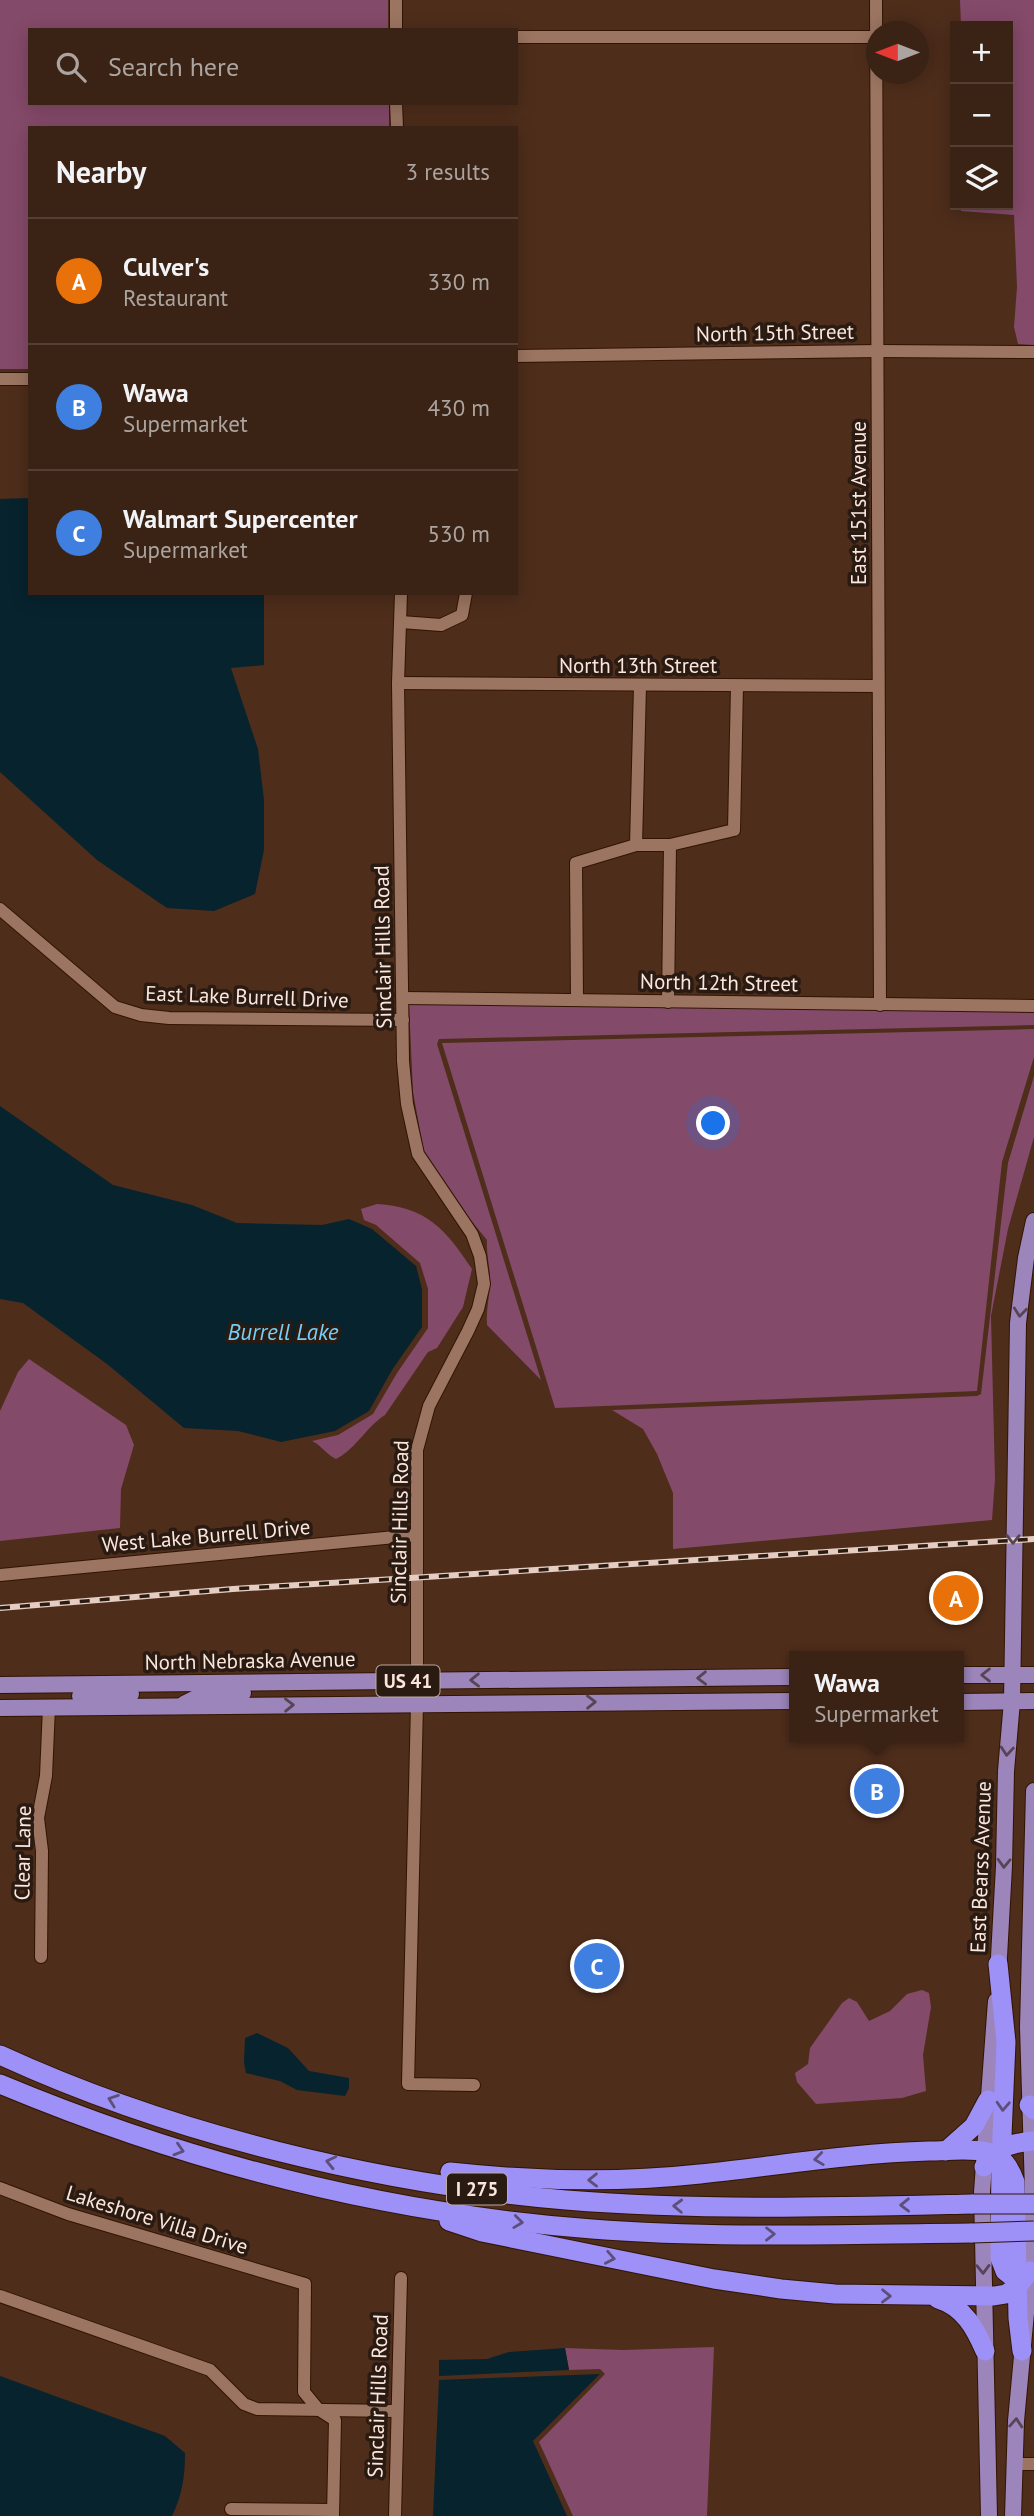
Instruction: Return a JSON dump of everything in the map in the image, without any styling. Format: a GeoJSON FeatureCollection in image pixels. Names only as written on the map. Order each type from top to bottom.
{"type":"FeatureCollection","features":[{"type":"Feature","properties":{"kind":"highway"},"geometry":{"type":"LineString","coordinates":[[993,2156],[1006,2042],[998,1964]]}},
{"type":"Feature","properties":{"kind":"highway","name":"I 275"},"geometry":{"type":"LineString","coordinates":[[0,2055],[179,2122],[270,2148],[379,2173],[512,2194],[642,2205],[807,2207],[1034,2204]]}},
{"type":"Feature","properties":{"kind":"highway","name":"I 275"},"geometry":{"type":"LineString","coordinates":[[0,2084],[77,2115],[198,2156],[304,2184],[402,2205],[526,2223],[638,2232],[715,2234],[1034,2231]]}},
{"type":"Feature","properties":{"kind":"highway"},"geometry":{"type":"LineString","coordinates":[[946,2151],[974,2126],[988,2100]]}},
{"type":"Feature","properties":{"kind":"highway"},"geometry":{"type":"LineString","coordinates":[[379,2173],[429,2171],[556,2180],[634,2179],[869,2154],[946,2151],[993,2156],[1032,2141]]}},
{"type":"Feature","properties":{"kind":"highway"},"geometry":{"type":"LineString","coordinates":[[993,2156],[1008,2166],[1015,2182],[1025,2283],[1023,2344]]}},
{"type":"Feature","properties":{"kind":"highway"},"geometry":{"type":"LineString","coordinates":[[402,2205],[482,2232],[714,2279],[814,2293],[983,2297],[1000,2295],[1025,2283]]}},
{"type":"Feature","properties":{"kind":"highway"},"geometry":{"type":"LineString","coordinates":[[930,2297],[948,2303],[963,2314],[972,2324],[985,2351]]}},
{"type":"Feature","properties":{"kind":"highway"},"geometry":{"type":"LineString","coordinates":[[1023,2344],[1034,2320]]}},
{"type":"Feature","properties":{"kind":"main road","name":"East Bearss Avenue"},"geometry":{"type":"LineString","coordinates":[[989,2516],[982,2220],[993,2156],[988,2100],[1012,1702],[1018,1323],[1026,1258],[1034,1221]]}},
{"type":"Feature","properties":{"kind":"main road"},"geometry":{"type":"LineString","coordinates":[[964,1675],[1034,1675]]}},
{"type":"Feature","properties":{"kind":"main road","name":"North Nebraska Avenue"},"geometry":{"type":"LineString","coordinates":[[0,1685],[789,1677]]}},
{"type":"Feature","properties":{"kind":"main road"},"geometry":{"type":"LineString","coordinates":[[638,1701],[655,1692],[722,1692],[736,1685],[737,1678]]}},
{"type":"Feature","properties":{"kind":"main road"},"geometry":{"type":"LineString","coordinates":[[181,1706],[202,1695],[267,1692],[286,1689],[295,1682]]}},
{"type":"Feature","properties":{"kind":"main road"},"geometry":{"type":"LineString","coordinates":[[49,1707],[66,1697],[144,1695],[153,1690],[155,1684]]}},
{"type":"Feature","properties":{"kind":"main road","name":"North Nebraska Avenue"},"geometry":{"type":"LineString","coordinates":[[0,1708],[789,1701]]}},
{"type":"Feature","properties":{"kind":"main road"},"geometry":{"type":"LineString","coordinates":[[964,1702],[1034,1702]]}},
{"type":"Feature","properties":{"kind":"main road"},"geometry":{"type":"LineString","coordinates":[[1025,2283],[1033,2191],[1028,2027],[1034,1791]]}},
{"type":"Feature","properties":{"kind":"main road"},"geometry":{"type":"LineString","coordinates":[[1013,2516],[1023,2344]]}},
{"type":"Feature","properties":{"kind":"street"},"geometry":{"type":"LineString","coordinates":[[396,0],[396,28]]}},
{"type":"Feature","properties":{"kind":"street","name":"East 151st Avenue"},"geometry":{"type":"LineString","coordinates":[[876,0],[876,21]]}},
{"type":"Feature","properties":{"kind":"street"},"geometry":{"type":"LineString","coordinates":[[518,37],[866,37]]}},
{"type":"Feature","properties":{"kind":"street","name":"East 151st Avenue"},"geometry":{"type":"LineString","coordinates":[[876,84],[880,1005]]}},
{"type":"Feature","properties":{"kind":"street"},"geometry":{"type":"LineString","coordinates":[[397,105],[397,126]]}},
{"type":"Feature","properties":{"kind":"street","name":"North 15th Street"},"geometry":{"type":"LineString","coordinates":[[518,356],[878,351],[1034,352]]}},
{"type":"Feature","properties":{"kind":"street"},"geometry":{"type":"LineString","coordinates":[[0,379],[28,379]]}},
{"type":"Feature","properties":{"kind":"street","name":"Sinclair Hills Road"},"geometry":{"type":"LineString","coordinates":[[401,595],[398,683],[407,1104],[418,1154],[472,1234],[480,1256],[484,1284],[478,1309],[429,1406],[417,1450],[417,1704],[408,2084],[474,2085]]}},
{"type":"Feature","properties":{"kind":"street"},"geometry":{"type":"LineString","coordinates":[[401,622],[441,625],[461,615],[466,595]]}},
{"type":"Feature","properties":{"kind":"street","name":"North 13th Street"},"geometry":{"type":"LineString","coordinates":[[398,683],[878,686]]}},
{"type":"Feature","properties":{"kind":"street"},"geometry":{"type":"LineString","coordinates":[[636,845],[640,686]]}},
{"type":"Feature","properties":{"kind":"street"},"geometry":{"type":"LineString","coordinates":[[578,1000],[576,863],[636,845],[670,845],[734,830],[737,686]]}},
{"type":"Feature","properties":{"kind":"street"},"geometry":{"type":"LineString","coordinates":[[668,1002],[670,845]]}},
{"type":"Feature","properties":{"kind":"street","name":"East Lake Burrell Drive"},"geometry":{"type":"LineString","coordinates":[[0,909],[115,1007],[141,1015],[169,1018],[404,1020]]}},
{"type":"Feature","properties":{"kind":"street","name":"North 12th Street"},"geometry":{"type":"LineString","coordinates":[[403,998],[1034,1006]]}},
{"type":"Feature","properties":{"kind":"street","name":"West Lake Burrell Drive"},"geometry":{"type":"LineString","coordinates":[[0,1575],[416,1535]]}},
{"type":"Feature","properties":{"kind":"street","name":"Clear Lane"},"geometry":{"type":"LineString","coordinates":[[41,1957],[42,1851],[38,1818],[46,1776],[49,1707]]}},
{"type":"Feature","properties":{"kind":"street","name":"Lakeshore Villa Drive"},"geometry":{"type":"LineString","coordinates":[[0,2188],[68,2214],[305,2284],[304,2392],[318,2409]]}},
{"type":"Feature","properties":{"kind":"street","name":"Sinclair Hills Road"},"geometry":{"type":"LineString","coordinates":[[394,2516],[401,2278]]}},
{"type":"Feature","properties":{"kind":"street"},"geometry":{"type":"LineString","coordinates":[[0,2296],[210,2370],[244,2404],[257,2409],[396,2412]]}},
{"type":"Feature","properties":{"kind":"street"},"geometry":{"type":"LineString","coordinates":[[231,2509],[333,2513],[335,2420],[318,2409]]}},
{"type":"Feature","properties":{"kind":"street"},"geometry":{"type":"LineString","coordinates":[[1014,2464],[1034,2464]]}},
{"type":"Feature","properties":{"kind":"shaded area"},"geometry":{"type":"Polygon","coordinates":[[[0,0],[388,0],[388,28],[28,28],[28,105],[389,105],[389,126],[28,126],[28,369],[0,369],[0,0]]]}},
{"type":"Feature","properties":{"kind":"shaded area"},"geometry":{"type":"Polygon","coordinates":[[[960,0],[1034,0],[1034,345],[1018,344],[1014,327],[1017,287],[1014,215],[961,211],[1013,210],[1013,21],[961,21],[960,0]]]}},
{"type":"Feature","properties":{"kind":"shaded area"},"geometry":{"type":"Polygon","coordinates":[[[409,1004],[1034,1012],[1034,1025],[439,1039],[437,1044],[541,1380],[487,1325],[490,1280],[487,1240],[463,1211],[424,1152],[413,1092],[409,1004]]]}},
{"type":"Feature","properties":{"kind":"shaded area"},"geometry":{"type":"Polygon","coordinates":[[[1034,1029],[1034,1057],[1002,1162],[977,1391],[555,1408],[442,1043],[1034,1029]]]}},
{"type":"Feature","properties":{"kind":"shaded area"},"geometry":{"type":"Polygon","coordinates":[[[1034,1076],[1034,1137],[1008,1229],[991,1316],[995,1479],[992,1520],[673,1549],[673,1493],[657,1454],[643,1429],[612,1410],[981,1394],[1008,1163],[1034,1076]]]}},
{"type":"Feature","properties":{"kind":"shaded area"},"geometry":{"type":"Polygon","coordinates":[[[377,1204],[409,1210],[434,1223],[472,1269],[463,1307],[437,1348],[428,1352],[385,1415],[336,1459],[312,1441],[338,1435],[373,1414],[428,1328],[428,1289],[420,1263],[376,1225],[364,1220],[361,1209],[377,1204]]]}},
{"type":"Feature","properties":{"kind":"shaded area"},"geometry":{"type":"Polygon","coordinates":[[[29,1359],[126,1425],[134,1445],[121,1489],[120,1528],[0,1541],[0,1411],[18,1372],[29,1359]]]}},
{"type":"Feature","properties":{"kind":"shaded area"},"geometry":{"type":"Polygon","coordinates":[[[922,1990],[929,1993],[931,2007],[923,2055],[926,2091],[902,2098],[816,2104],[797,2082],[795,2073],[808,2064],[810,2048],[842,2003],[849,1998],[857,2002],[869,2021],[890,2011],[907,1994],[922,1990]]]}},
{"type":"Feature","properties":{"kind":"shaded area"},"geometry":{"type":"Polygon","coordinates":[[[714,2347],[707,2516],[573,2516],[539,2442],[605,2374],[600,2369],[569,2370],[565,2348],[623,2350],[714,2347]]]}},
{"type":"Feature","properties":{"kind":"water"},"geometry":{"type":"Polygon","coordinates":[[[28,498],[28,595],[264,595],[264,665],[231,668],[258,749],[264,800],[264,850],[255,894],[214,911],[167,908],[97,860],[0,772],[0,499],[28,498]]]}},
{"type":"Feature","properties":{"kind":"water","name":"Burrell Lake"},"geometry":{"type":"Polygon","coordinates":[[[0,1106],[113,1185],[192,1205],[237,1223],[322,1225],[349,1219],[372,1229],[416,1266],[422,1289],[422,1327],[392,1370],[369,1411],[335,1431],[281,1442],[238,1431],[184,1428],[107,1364],[23,1303],[0,1299],[0,1106]]]}},
{"type":"Feature","properties":{"kind":"water"},"geometry":{"type":"Polygon","coordinates":[[[257,2033],[288,2048],[309,2071],[349,2078],[349,2088],[345,2096],[297,2090],[280,2081],[246,2073],[245,2038],[257,2033]]]}},
{"type":"Feature","properties":{"kind":"water"},"geometry":{"type":"Polygon","coordinates":[[[565,2348],[569,2370],[439,2376],[439,2360],[487,2359],[509,2352],[565,2348]]]}},
{"type":"Feature","properties":{"kind":"water"},"geometry":{"type":"Polygon","coordinates":[[[600,2374],[533,2441],[567,2516],[433,2516],[439,2380],[600,2374]]]}},
{"type":"Feature","properties":{"kind":"water"},"geometry":{"type":"Polygon","coordinates":[[[0,2376],[165,2436],[185,2453],[182,2486],[172,2516],[0,2516],[0,2376]]]}},
{"type":"Feature","properties":{"kind":"railway"},"geometry":{"type":"LineString","coordinates":[[0,1608],[233,1589],[1034,1539]]}},
{"type":"Feature","properties":{"kind":"place","name":"Culver's"},"geometry":{"type":"Point","coordinates":[956,1598]}},
{"type":"Feature","properties":{"kind":"place","name":"Wawa"},"geometry":{"type":"Point","coordinates":[877,1791]}},
{"type":"Feature","properties":{"kind":"place","name":"Walmart Supercenter"},"geometry":{"type":"Point","coordinates":[597,1966]}}]}
